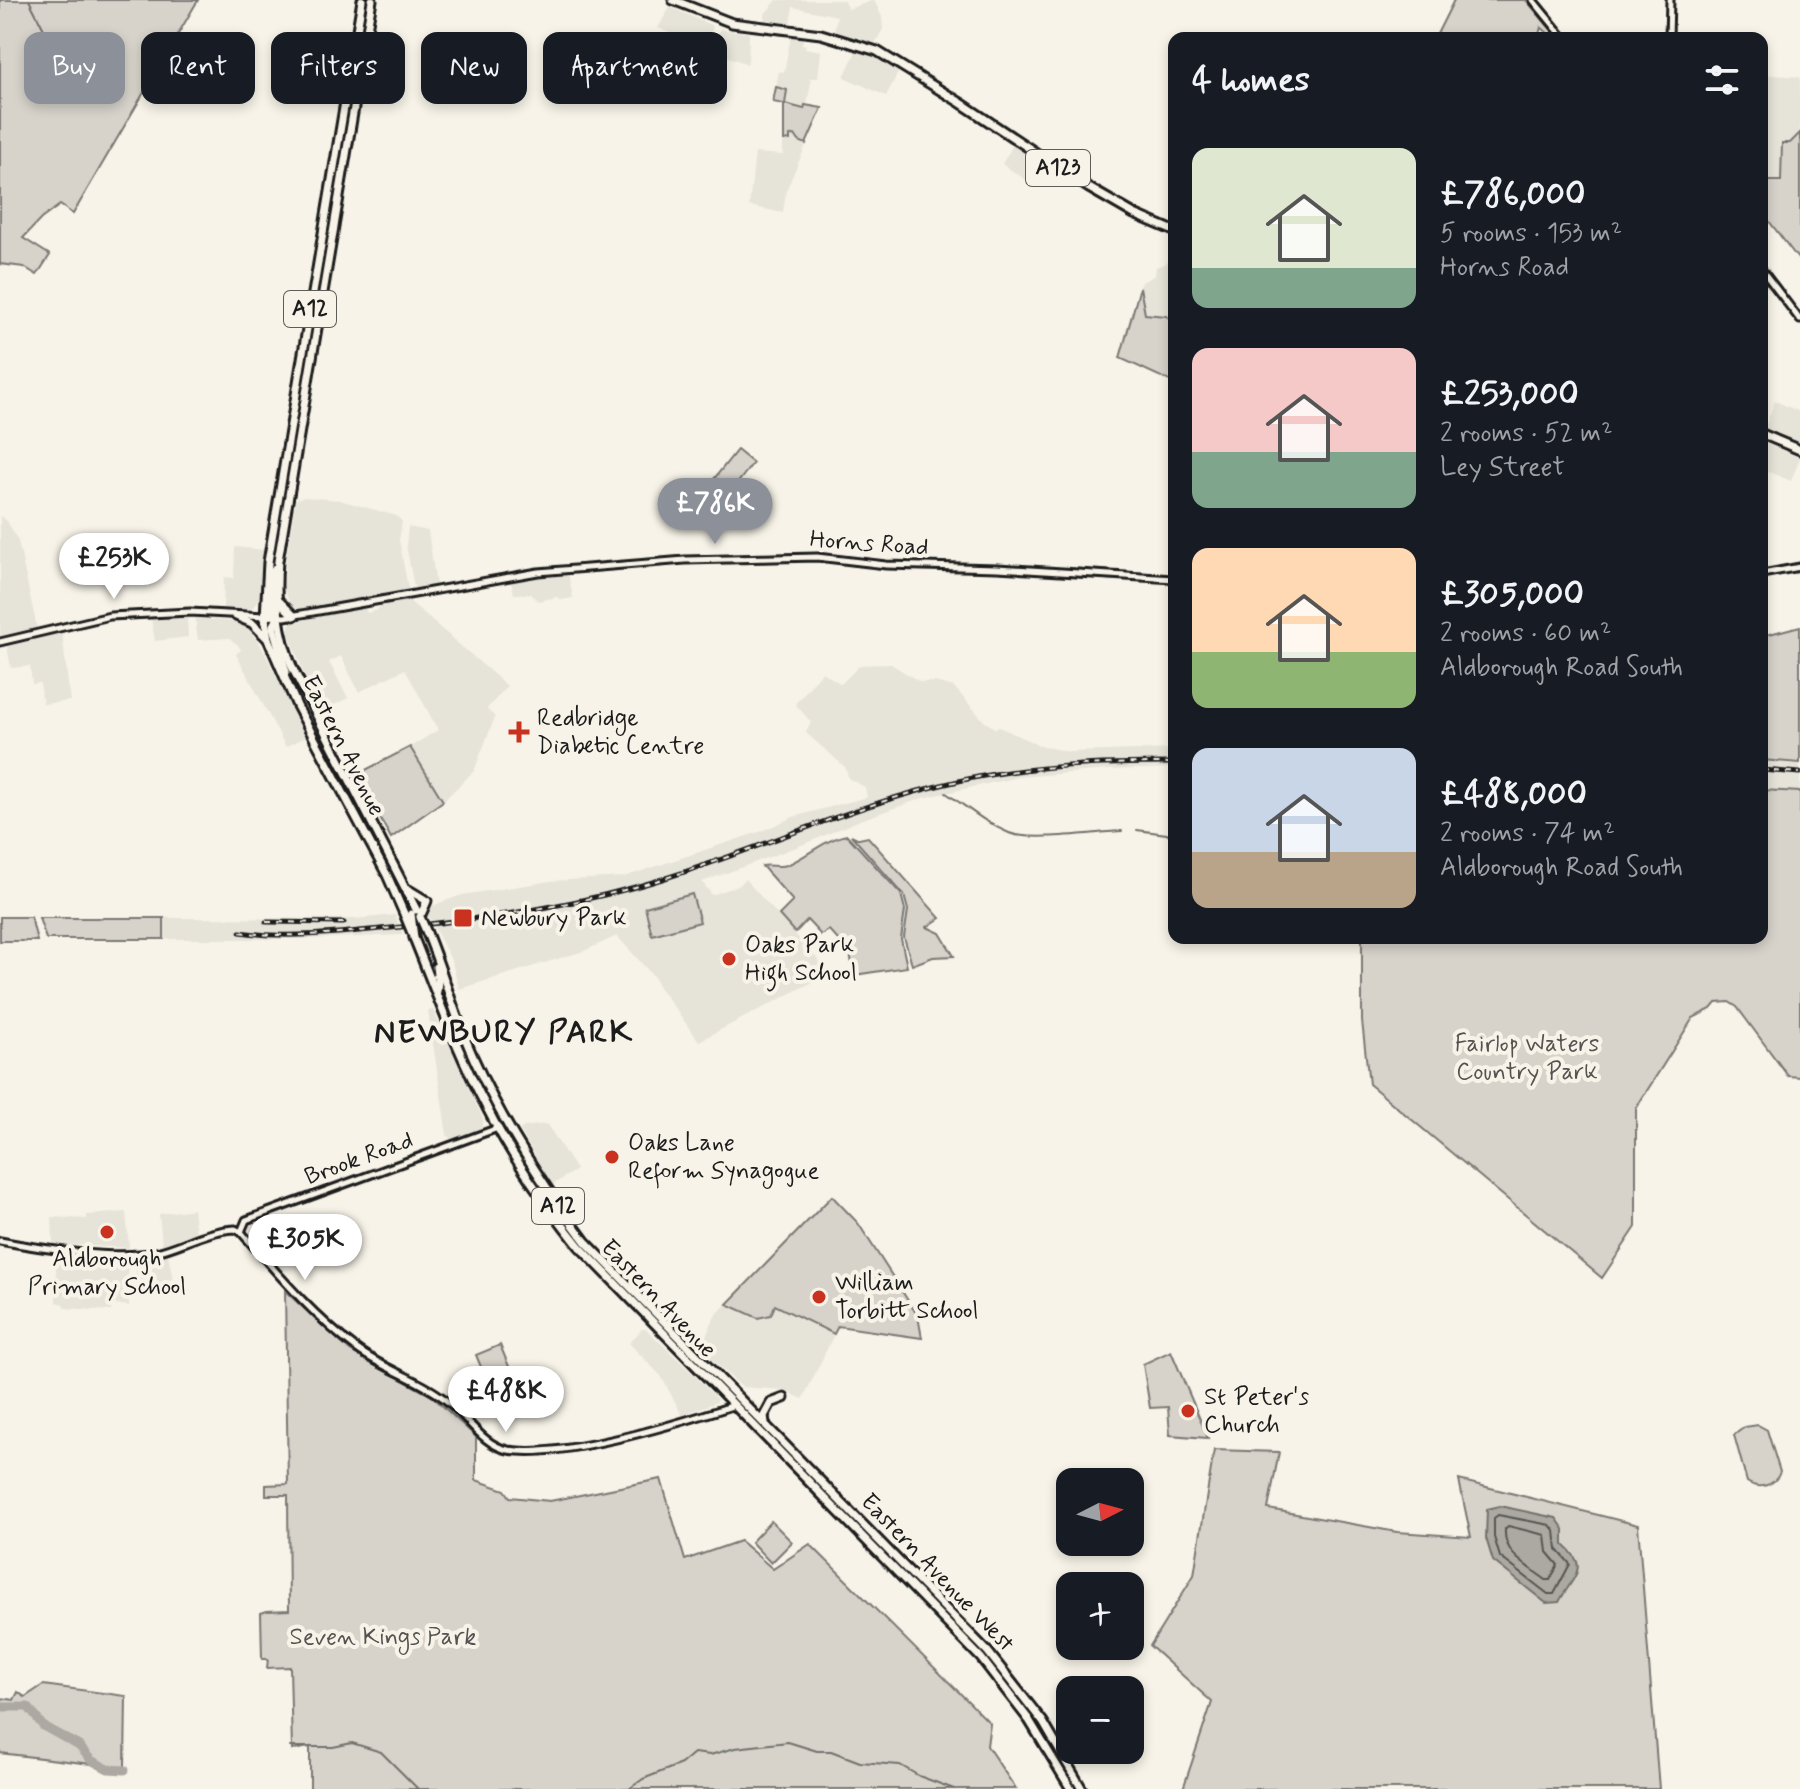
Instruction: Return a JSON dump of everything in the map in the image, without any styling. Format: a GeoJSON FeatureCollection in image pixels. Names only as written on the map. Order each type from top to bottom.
{"type":"FeatureCollection","features":[{"type":"Feature","properties":{"kind":"main road","name":"Eastern Avenue"},"geometry":{"type":"LineString","coordinates":[[362,0],[268,562],[265,618],[268,639],[288,685],[387,875],[427,933],[437,967],[474,1059],[513,1135],[546,1189],[596,1254],[743,1401]]}},
{"type":"Feature","properties":{"kind":"main road","name":"Eastern Avenue"},"geometry":{"type":"LineString","coordinates":[[372,0],[278,561],[278,618],[284,647],[294,672],[406,887],[414,938],[466,1066],[498,1128],[538,1194],[579,1246],[734,1405]]}},
{"type":"Feature","properties":{"kind":"main road","name":"A123"},"geometry":{"type":"LineString","coordinates":[[673,0],[732,23],[821,34],[877,51],[1089,188],[1134,214],[1168,228]]}},
{"type":"Feature","properties":{"kind":"main road"},"geometry":{"type":"LineString","coordinates":[[1768,437],[1800,450]]}},
{"type":"Feature","properties":{"kind":"main road"},"geometry":{"type":"LineString","coordinates":[[265,618],[272,612],[271,582],[278,561]]}},
{"type":"Feature","properties":{"kind":"main road"},"geometry":{"type":"LineString","coordinates":[[277,598],[294,616]]}},
{"type":"Feature","properties":{"kind":"main road"},"geometry":{"type":"LineString","coordinates":[[236,616],[252,623],[268,639]]}},
{"type":"Feature","properties":{"kind":"main road"},"geometry":{"type":"LineString","coordinates":[[278,618],[273,627],[288,685]]}},
{"type":"Feature","properties":{"kind":"main road"},"geometry":{"type":"LineString","coordinates":[[406,887],[427,901],[412,913]]}},
{"type":"Feature","properties":{"kind":"main road"},"geometry":{"type":"LineString","coordinates":[[424,964],[437,967],[437,991]]}},
{"type":"Feature","properties":{"kind":"main road"},"geometry":{"type":"LineString","coordinates":[[765,1423],[764,1416],[771,1403],[784,1398]]}},
{"type":"Feature","properties":{"kind":"main road","name":"Eastern Avenue West"},"geometry":{"type":"LineString","coordinates":[[743,1401],[988,1652],[1043,1722],[1082,1789]]}},
{"type":"Feature","properties":{"kind":"main road","name":"Eastern Avenue West"},"geometry":{"type":"LineString","coordinates":[[734,1405],[981,1658],[1029,1720],[1071,1789]]}},
{"type":"Feature","properties":{"kind":"street"},"geometry":{"type":"LineString","coordinates":[[1533,0],[1559,32]]}},
{"type":"Feature","properties":{"kind":"street"},"geometry":{"type":"LineString","coordinates":[[1669,32],[1670,0]]}},
{"type":"Feature","properties":{"kind":"street"},"geometry":{"type":"LineString","coordinates":[[1768,278],[1800,320]]}},
{"type":"Feature","properties":{"kind":"street","name":"Horns Road"},"geometry":{"type":"LineString","coordinates":[[0,642],[110,616],[190,612],[278,618],[538,572],[685,560],[817,557],[886,565],[1168,579]]}},
{"type":"Feature","properties":{"kind":"street"},"geometry":{"type":"LineString","coordinates":[[1768,573],[1800,567]]}},
{"type":"Feature","properties":{"kind":"street","name":"Brook Road"},"geometry":{"type":"LineString","coordinates":[[241,1232],[246,1220],[498,1128]]}},
{"type":"Feature","properties":{"kind":"street"},"geometry":{"type":"LineString","coordinates":[[0,1241],[48,1250],[134,1255],[161,1251],[235,1229],[301,1299],[358,1350],[432,1389],[487,1439],[502,1448],[543,1451],[567,1447],[644,1431],[743,1401]]}},
{"type":"Feature","properties":{"kind":"shaded area"},"geometry":{"type":"Polygon","coordinates":[[[777,0],[843,0],[848,9],[874,0],[882,17],[883,29],[875,43],[834,31],[837,16],[793,7],[790,24],[765,20],[764,15],[777,0]]]}},
{"type":"Feature","properties":{"kind":"shaded area"},"geometry":{"type":"Polygon","coordinates":[[[670,7],[713,26],[711,32],[667,32],[658,28],[670,7]]]}},
{"type":"Feature","properties":{"kind":"shaded area"},"geometry":{"type":"Polygon","coordinates":[[[720,29],[749,33],[748,64],[727,56],[727,32],[719,32],[720,29]]]}},
{"type":"Feature","properties":{"kind":"shaded area"},"geometry":{"type":"Polygon","coordinates":[[[791,36],[803,37],[805,48],[821,51],[818,78],[809,78],[807,105],[822,108],[786,191],[783,213],[749,206],[755,153],[783,155],[784,104],[773,102],[779,71],[784,72],[791,36]]]}},
{"type":"Feature","properties":{"kind":"shaded area"},"geometry":{"type":"Polygon","coordinates":[[[857,49],[876,56],[899,71],[886,96],[844,77],[857,49]]]}},
{"type":"Feature","properties":{"kind":"shaded area"},"geometry":{"type":"Polygon","coordinates":[[[1768,74],[1800,77],[1799,260],[1768,220],[1768,74]]]}},
{"type":"Feature","properties":{"kind":"shaded area"},"geometry":{"type":"Polygon","coordinates":[[[1013,145],[1038,163],[1029,182],[1002,164],[1013,145]]]}},
{"type":"Feature","properties":{"kind":"shaded area"},"geometry":{"type":"Polygon","coordinates":[[[1168,260],[1168,380],[1120,358],[1125,347],[1125,332],[1142,282],[1155,275],[1156,267],[1168,260]]]}},
{"type":"Feature","properties":{"kind":"shaded area"},"geometry":{"type":"Polygon","coordinates":[[[1775,401],[1800,412],[1800,444],[1768,432],[1768,419],[1775,401]]]}},
{"type":"Feature","properties":{"kind":"shaded area"},"geometry":{"type":"Polygon","coordinates":[[[1768,445],[1800,458],[1791,481],[1768,471],[1768,445]]]}},
{"type":"Feature","properties":{"kind":"shaded area"},"geometry":{"type":"Polygon","coordinates":[[[296,499],[339,500],[397,516],[402,522],[399,540],[408,588],[404,592],[308,609],[292,608],[284,590],[286,559],[296,499]]]}},
{"type":"Feature","properties":{"kind":"shaded area"},"geometry":{"type":"Polygon","coordinates":[[[0,516],[7,521],[18,541],[37,628],[0,636],[0,516]]]}},
{"type":"Feature","properties":{"kind":"shaded area"},"geometry":{"type":"Polygon","coordinates":[[[408,527],[428,531],[436,585],[414,587],[406,545],[408,527]]]}},
{"type":"Feature","properties":{"kind":"shaded area"},"geometry":{"type":"Polygon","coordinates":[[[235,547],[264,550],[259,599],[252,608],[244,610],[223,608],[224,577],[234,578],[235,547]]]}},
{"type":"Feature","properties":{"kind":"shaded area"},"geometry":{"type":"Polygon","coordinates":[[[568,572],[573,598],[538,601],[531,594],[514,594],[511,581],[568,572]]]}},
{"type":"Feature","properties":{"kind":"shaded area"},"geometry":{"type":"Polygon","coordinates":[[[407,599],[507,686],[487,709],[495,717],[474,771],[443,801],[410,747],[438,730],[405,669],[359,692],[341,656],[329,662],[348,698],[323,711],[304,674],[288,631],[290,623],[365,607],[367,613],[377,610],[382,604],[407,599]]]}},
{"type":"Feature","properties":{"kind":"shaded area"},"geometry":{"type":"Polygon","coordinates":[[[187,617],[188,637],[155,641],[151,618],[187,617]]]}},
{"type":"Feature","properties":{"kind":"shaded area"},"geometry":{"type":"Polygon","coordinates":[[[195,618],[239,622],[249,628],[307,736],[286,747],[236,654],[241,650],[238,645],[229,638],[198,640],[195,618]]]}},
{"type":"Feature","properties":{"kind":"shaded area"},"geometry":{"type":"Polygon","coordinates":[[[62,632],[70,701],[43,704],[40,683],[32,684],[30,666],[11,668],[7,646],[62,632]]]}},
{"type":"Feature","properties":{"kind":"shaded area"},"geometry":{"type":"Polygon","coordinates":[[[891,664],[920,682],[954,687],[984,721],[996,729],[997,726],[1041,746],[1069,752],[1168,749],[1168,768],[1018,777],[923,798],[702,882],[712,895],[740,885],[745,879],[830,973],[699,1041],[654,977],[617,936],[584,951],[459,989],[452,962],[425,910],[437,904],[462,895],[551,881],[624,877],[762,831],[793,817],[867,797],[865,787],[849,779],[845,767],[806,733],[811,722],[795,704],[822,672],[841,684],[860,665],[891,664]]]}},
{"type":"Feature","properties":{"kind":"shaded area"},"geometry":{"type":"Polygon","coordinates":[[[1768,760],[1800,763],[1800,792],[1768,790],[1768,760]]]}},
{"type":"Feature","properties":{"kind":"shaded area"},"geometry":{"type":"Polygon","coordinates":[[[395,915],[403,935],[308,939],[164,939],[164,918],[355,919],[395,915]]]}},
{"type":"Feature","properties":{"kind":"shaded area"},"geometry":{"type":"Polygon","coordinates":[[[433,1010],[484,1121],[480,1130],[452,1140],[447,1135],[428,1011],[433,1010]]]}},
{"type":"Feature","properties":{"kind":"shaded area"},"geometry":{"type":"Polygon","coordinates":[[[547,1124],[576,1170],[552,1185],[520,1130],[547,1124]]]}},
{"type":"Feature","properties":{"kind":"shaded area","name":"William Torbitt School"},"geometry":{"type":"Polygon","coordinates":[[[832,1196],[858,1223],[918,1316],[922,1338],[838,1326],[803,1399],[783,1390],[742,1387],[700,1349],[715,1316],[832,1196]]]}},
{"type":"Feature","properties":{"kind":"shaded area"},"geometry":{"type":"Polygon","coordinates":[[[193,1209],[196,1233],[162,1244],[159,1214],[193,1209]]]}},
{"type":"Feature","properties":{"kind":"shaded area","name":"Aldborough Primary School"},"geometry":{"type":"Polygon","coordinates":[[[126,1212],[129,1248],[53,1244],[52,1217],[87,1219],[87,1215],[126,1212]]]}},
{"type":"Feature","properties":{"kind":"shaded area"},"geometry":{"type":"Polygon","coordinates":[[[56,1255],[128,1259],[129,1306],[112,1304],[111,1311],[65,1308],[56,1302],[56,1255]]]}},
{"type":"Feature","properties":{"kind":"shaded area"},"geometry":{"type":"Polygon","coordinates":[[[168,1255],[173,1279],[136,1288],[136,1262],[168,1255]]]}},
{"type":"Feature","properties":{"kind":"shaded area"},"geometry":{"type":"Polygon","coordinates":[[[642,1329],[646,1329],[695,1376],[717,1402],[682,1415],[661,1376],[629,1343],[642,1329]]]}},
{"type":"Feature","properties":{"kind":"green space"},"geometry":{"type":"Polygon","coordinates":[[[0,0],[198,0],[179,32],[141,32],[141,98],[73,214],[60,205],[23,238],[50,255],[37,275],[24,267],[0,264],[0,0]]]}},
{"type":"Feature","properties":{"kind":"green space"},"geometry":{"type":"Polygon","coordinates":[[[1454,0],[1526,0],[1553,32],[1547,32],[1541,27],[1540,32],[1438,32],[1454,0]]]}},
{"type":"Feature","properties":{"kind":"green space"},"geometry":{"type":"Polygon","coordinates":[[[776,87],[787,90],[785,104],[804,109],[805,105],[822,108],[806,144],[795,135],[784,141],[784,104],[773,102],[776,87]]]}},
{"type":"Feature","properties":{"kind":"green space"},"geometry":{"type":"Polygon","coordinates":[[[1800,133],[1799,260],[1768,220],[1768,181],[1781,181],[1782,143],[1790,143],[1800,133]]]}},
{"type":"Feature","properties":{"kind":"green space"},"geometry":{"type":"Polygon","coordinates":[[[1140,287],[1145,314],[1168,317],[1168,380],[1120,358],[1140,287]]]}},
{"type":"Feature","properties":{"kind":"green space"},"geometry":{"type":"Polygon","coordinates":[[[737,450],[753,463],[726,498],[710,484],[737,450]]]}},
{"type":"Feature","properties":{"kind":"green space"},"geometry":{"type":"Polygon","coordinates":[[[1800,626],[1800,763],[1768,760],[1768,634],[1800,626]]]}},
{"type":"Feature","properties":{"kind":"green space"},"geometry":{"type":"Polygon","coordinates":[[[410,747],[443,801],[391,838],[356,775],[410,747]]]}},
{"type":"Feature","properties":{"kind":"green space","name":"Fairlop Waters Country Park"},"geometry":{"type":"Polygon","coordinates":[[[1768,790],[1800,792],[1800,1077],[1788,1076],[1737,1007],[1729,1002],[1716,1003],[1693,1018],[1636,1108],[1636,1227],[1602,1278],[1369,1084],[1362,1021],[1362,944],[1768,944],[1768,790]]]}},
{"type":"Feature","properties":{"kind":"green space"},"geometry":{"type":"Polygon","coordinates":[[[847,835],[901,894],[905,910],[901,939],[907,967],[854,975],[850,953],[829,930],[821,935],[807,920],[795,933],[779,915],[793,901],[762,866],[787,865],[831,840],[847,835]]]}},
{"type":"Feature","properties":{"kind":"green space"},"geometry":{"type":"Polygon","coordinates":[[[851,835],[859,839],[868,837],[940,918],[927,927],[940,933],[954,956],[933,957],[912,965],[904,937],[908,910],[904,895],[851,835]]]}},
{"type":"Feature","properties":{"kind":"green space"},"geometry":{"type":"Polygon","coordinates":[[[692,894],[700,922],[652,935],[645,907],[692,894]]]}},
{"type":"Feature","properties":{"kind":"green space"},"geometry":{"type":"Polygon","coordinates":[[[0,917],[31,917],[37,941],[0,941],[0,917]]]}},
{"type":"Feature","properties":{"kind":"green space"},"geometry":{"type":"Polygon","coordinates":[[[39,918],[164,918],[164,939],[46,939],[39,918]]]}},
{"type":"Feature","properties":{"kind":"green space","name":"William Torbitt School"},"geometry":{"type":"Polygon","coordinates":[[[832,1196],[858,1223],[918,1316],[922,1338],[838,1326],[834,1334],[775,1305],[771,1315],[758,1318],[727,1304],[832,1196]]]}},
{"type":"Feature","properties":{"kind":"green space","name":"Seven Kings Park"},"geometry":{"type":"Polygon","coordinates":[[[285,1291],[350,1351],[433,1397],[476,1437],[476,1480],[505,1490],[510,1497],[550,1501],[661,1479],[685,1560],[740,1541],[773,1569],[810,1544],[990,1723],[987,1746],[1016,1789],[310,1789],[310,1747],[292,1750],[290,1667],[267,1668],[268,1659],[262,1659],[261,1613],[289,1610],[288,1495],[266,1495],[266,1485],[288,1484],[285,1291]]]}},
{"type":"Feature","properties":{"kind":"green space"},"geometry":{"type":"Polygon","coordinates":[[[500,1345],[520,1393],[508,1398],[498,1374],[486,1379],[476,1355],[500,1345]]]}},
{"type":"Feature","properties":{"kind":"green space"},"geometry":{"type":"Polygon","coordinates":[[[1171,1351],[1208,1438],[1170,1435],[1168,1407],[1150,1408],[1143,1364],[1171,1351]]]}},
{"type":"Feature","properties":{"kind":"green space"},"geometry":{"type":"Polygon","coordinates":[[[1758,1425],[1767,1430],[1780,1472],[1774,1481],[1761,1486],[1747,1482],[1734,1435],[1745,1427],[1758,1425]]]}},
{"type":"Feature","properties":{"kind":"green space"},"geometry":{"type":"Polygon","coordinates":[[[1214,1450],[1279,1452],[1268,1509],[1397,1532],[1471,1537],[1459,1480],[1638,1525],[1659,1789],[1183,1789],[1212,1702],[1150,1646],[1194,1575],[1214,1450]]]}},
{"type":"Feature","properties":{"kind":"green space"},"geometry":{"type":"Polygon","coordinates":[[[771,1521],[792,1542],[771,1563],[751,1542],[771,1521]]]}},
{"type":"Feature","properties":{"kind":"green space"},"geometry":{"type":"Polygon","coordinates":[[[43,1685],[126,1696],[125,1768],[0,1753],[0,1698],[14,1700],[18,1692],[25,1697],[43,1685]]]}},
{"type":"Feature","properties":{"kind":"water"},"geometry":{"type":"Polygon","coordinates":[[[1500,1506],[1556,1518],[1564,1529],[1564,1545],[1578,1566],[1559,1602],[1546,1603],[1493,1561],[1486,1538],[1487,1509],[1500,1506]]]}},
{"type":"Feature","properties":{"kind":"waterway"},"geometry":{"type":"LineString","coordinates":[[29,0],[45,32]]}},
{"type":"Feature","properties":{"kind":"waterway"},"geometry":{"type":"LineString","coordinates":[[946,793],[992,824],[1019,836],[1048,837],[1122,831]]}},
{"type":"Feature","properties":{"kind":"waterway"},"geometry":{"type":"LineString","coordinates":[[1137,830],[1168,834]]}},
{"type":"Feature","properties":{"kind":"waterway"},"geometry":{"type":"LineString","coordinates":[[0,1707],[28,1707],[43,1726],[79,1746],[91,1760],[108,1769],[125,1770]]}},
{"type":"Feature","properties":{"kind":"waterway"},"geometry":{"type":"LineString","coordinates":[[629,1789],[643,1779],[681,1764],[694,1753],[710,1755],[735,1748],[788,1742],[817,1751],[831,1751],[860,1762],[900,1765],[954,1789]]}},
{"type":"Feature","properties":{"kind":"waterway"},"geometry":{"type":"LineString","coordinates":[[290,1747],[333,1747],[352,1743],[381,1752],[418,1789]]}},
{"type":"Feature","properties":{"kind":"railway"},"geometry":{"type":"LineString","coordinates":[[240,932],[278,935],[334,933],[545,908],[635,887],[718,861],[880,802],[963,780],[1068,766],[1168,763]]}},
{"type":"Feature","properties":{"kind":"railway"},"geometry":{"type":"LineString","coordinates":[[1768,770],[1800,773]]}},
{"type":"Feature","properties":{"kind":"railway"},"geometry":{"type":"LineString","coordinates":[[266,922],[344,923]]}},
{"type":"Feature","properties":{"kind":"place","name":"Redbridge Diabetic Centre"},"geometry":{"type":"Point","coordinates":[519,732]}},
{"type":"Feature","properties":{"kind":"place","name":"Newbury Park"},"geometry":{"type":"Point","coordinates":[463,918]}},
{"type":"Feature","properties":{"kind":"place","name":"Oaks Park High School"},"geometry":{"type":"Point","coordinates":[729,959]}},
{"type":"Feature","properties":{"kind":"place","name":"Oaks Lane Reform Synagogue"},"geometry":{"type":"Point","coordinates":[612,1157]}},
{"type":"Feature","properties":{"kind":"place","name":"Aldborough Primary School"},"geometry":{"type":"Point","coordinates":[107,1232]}},
{"type":"Feature","properties":{"kind":"place","name":"William Torbitt School"},"geometry":{"type":"Point","coordinates":[819,1297]}},
{"type":"Feature","properties":{"kind":"place","name":"St Peter's Church"},"geometry":{"type":"Point","coordinates":[1188,1411]}},
{"type":"Feature","properties":{"kind":"district","name":"NEWBURY PARK"},"geometry":{"type":"Point","coordinates":[504,1033]}}]}
